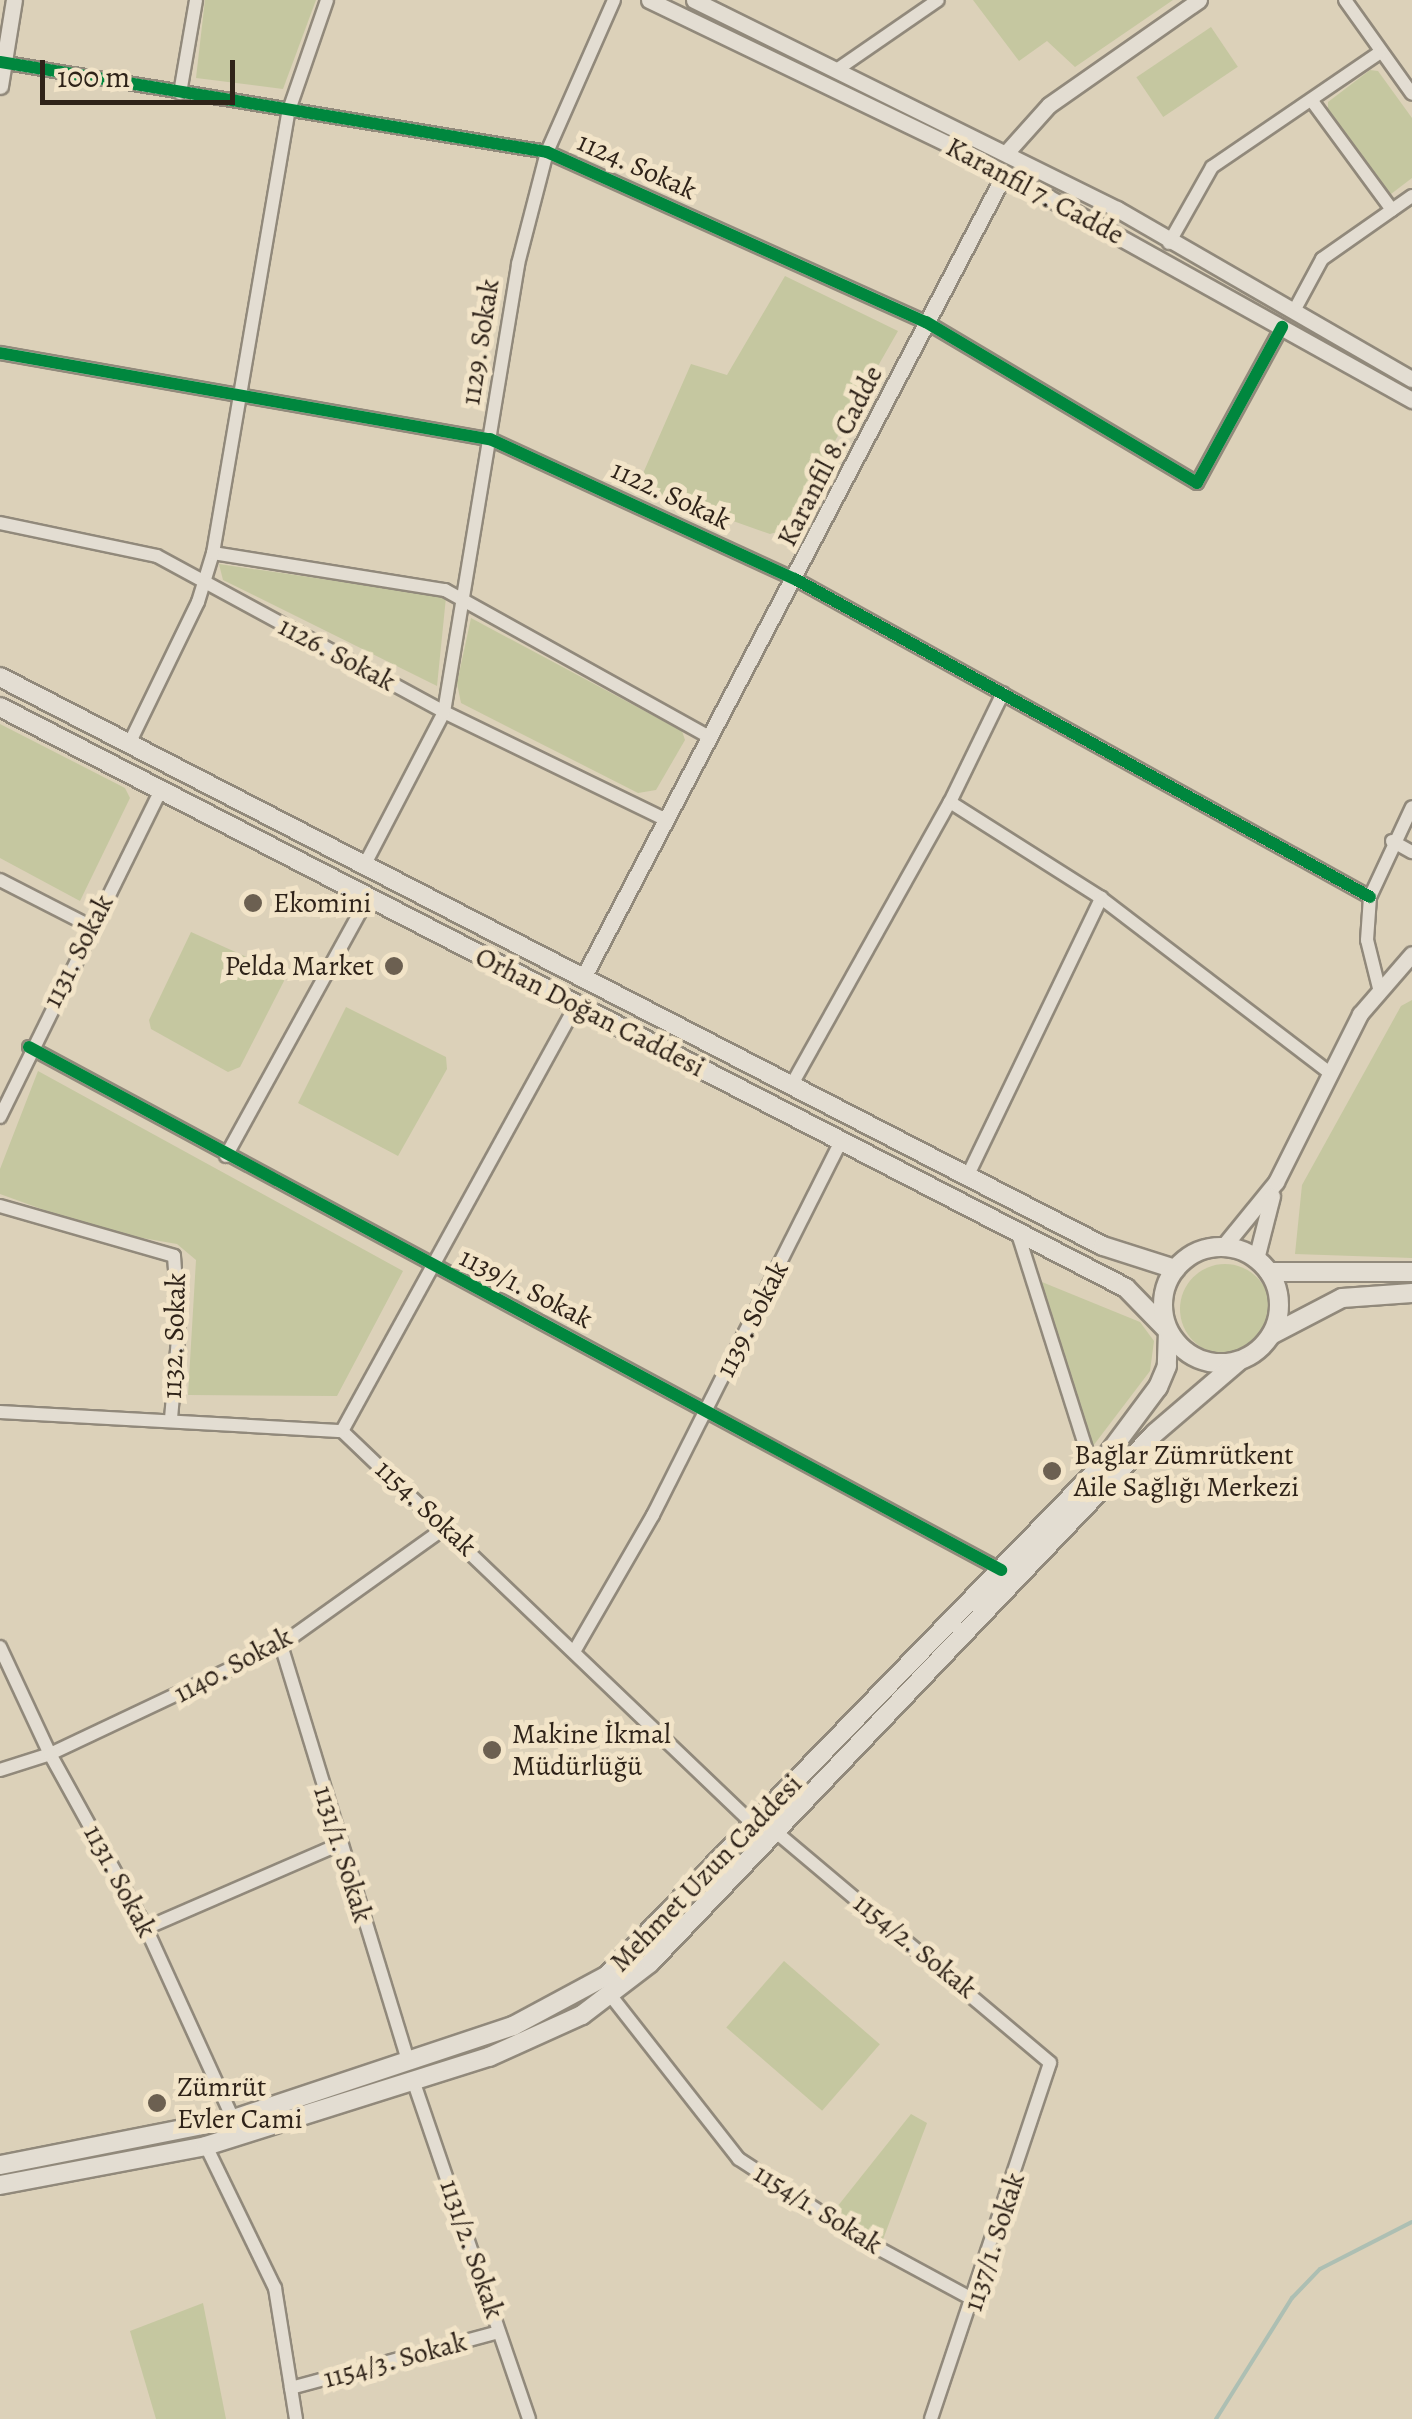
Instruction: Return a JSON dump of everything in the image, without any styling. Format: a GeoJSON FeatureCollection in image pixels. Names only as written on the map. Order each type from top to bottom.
{"type":"FeatureCollection","features":[{"type":"Feature","properties":{"kind":"main road"},"geometry":{"type":"LineString","coordinates":[[0,676],[364,866],[586,974],[966,1177],[1103,1246],[1174,1269]]}},
{"type":"Feature","properties":{"kind":"main road","name":"Orhan Doğan Caddesi"},"geometry":{"type":"LineString","coordinates":[[0,707],[1126,1288],[1168,1331]]}},
{"type":"Feature","properties":{"kind":"main road"},"geometry":{"type":"LineString","coordinates":[[1239,1361],[1206,1362],[1168,1331],[1162,1299],[1174,1269],[1188,1256],[1223,1247],[1263,1265],[1412,1272]]}},
{"type":"Feature","properties":{"kind":"main road"},"geometry":{"type":"LineString","coordinates":[[1263,1265],[1279,1303],[1271,1335]]}},
{"type":"Feature","properties":{"kind":"main road"},"geometry":{"type":"LineString","coordinates":[[0,2185],[206,2146],[534,2039],[611,1996],[776,1832],[1155,1433],[1271,1335],[1342,1298],[1412,1293]]}},
{"type":"Feature","properties":{"kind":"main road","name":"Mehmet Uzun Caddesi"},"geometry":{"type":"LineString","coordinates":[[0,2165],[233,2119],[408,2061],[574,1998],[670,1915],[1094,1473],[1158,1387],[1167,1366],[1168,1331]]}},
{"type":"Feature","properties":{"kind":"street"},"geometry":{"type":"LineString","coordinates":[[0,86],[14,0]]}},
{"type":"Feature","properties":{"kind":"street"},"geometry":{"type":"LineString","coordinates":[[180,93],[196,0]]}},
{"type":"Feature","properties":{"kind":"street"},"geometry":{"type":"LineString","coordinates":[[129,744],[198,602],[213,553],[289,110],[328,0]]}},
{"type":"Feature","properties":{"kind":"street","name":"1129. Sokak"},"geometry":{"type":"LineString","coordinates":[[364,866],[444,712],[518,264],[547,152],[614,0]]}},
{"type":"Feature","properties":{"kind":"street","name":"Karanfil 7. Cadde"},"geometry":{"type":"LineString","coordinates":[[649,0],[1005,173],[1412,400]]}},
{"type":"Feature","properties":{"kind":"street","name":"Karanfil 7. Cadde"},"geometry":{"type":"LineString","coordinates":[[694,0],[1006,153],[1412,379]]}},
{"type":"Feature","properties":{"kind":"street"},"geometry":{"type":"LineString","coordinates":[[838,69],[938,0]]}},
{"type":"Feature","properties":{"kind":"street"},"geometry":{"type":"LineString","coordinates":[[1006,153],[1048,105],[1199,0]]}},
{"type":"Feature","properties":{"kind":"street"},"geometry":{"type":"LineString","coordinates":[[1345,0],[1379,53],[1412,94]]}},
{"type":"Feature","properties":{"kind":"street"},"geometry":{"type":"LineString","coordinates":[[1169,242],[1212,168],[1379,53]]}},
{"type":"Feature","properties":{"kind":"street","name":"1124. Sokak"},"geometry":{"type":"LineString","coordinates":[[2,62],[547,152],[926,322],[1197,483],[1282,327]]}},
{"type":"Feature","properties":{"kind":"street"},"geometry":{"type":"LineString","coordinates":[[1312,101],[1392,210]]}},
{"type":"Feature","properties":{"kind":"street","name":"Karanfil 8. Cadde"},"geometry":{"type":"LineString","coordinates":[[586,974],[1005,173]]}},
{"type":"Feature","properties":{"kind":"street"},"geometry":{"type":"LineString","coordinates":[[1294,311],[1322,259],[1412,196]]}},
{"type":"Feature","properties":{"kind":"street","name":"1122. Sokak"},"geometry":{"type":"LineString","coordinates":[[0,353],[490,439],[795,579],[1370,898]]}},
{"type":"Feature","properties":{"kind":"street","name":"1126. Sokak"},"geometry":{"type":"LineString","coordinates":[[0,523],[118,544],[203,577],[246,607],[444,712],[664,820]]}},
{"type":"Feature","properties":{"kind":"street"},"geometry":{"type":"LineString","coordinates":[[213,553],[445,590],[712,738]]}},
{"type":"Feature","properties":{"kind":"street"},"geometry":{"type":"LineString","coordinates":[[790,1086],[950,802],[1003,693]]}},
{"type":"Feature","properties":{"kind":"street","name":"1131. Sokak"},"geometry":{"type":"LineString","coordinates":[[0,1118],[30,1048],[162,788]]}},
{"type":"Feature","properties":{"kind":"street"},"geometry":{"type":"LineString","coordinates":[[950,802],[1101,898],[1332,1074]]}},
{"type":"Feature","properties":{"kind":"street"},"geometry":{"type":"LineString","coordinates":[[1380,988],[1367,940],[1370,898],[1392,840],[1412,807]]}},
{"type":"Feature","properties":{"kind":"street"},"geometry":{"type":"LineString","coordinates":[[1392,840],[1412,852]]}},
{"type":"Feature","properties":{"kind":"street"},"geometry":{"type":"LineString","coordinates":[[0,880],[90,926]]}},
{"type":"Feature","properties":{"kind":"street"},"geometry":{"type":"LineString","coordinates":[[226,1156],[368,898]]}},
{"type":"Feature","properties":{"kind":"street"},"geometry":{"type":"LineString","coordinates":[[966,1177],[1101,898]]}},
{"type":"Feature","properties":{"kind":"street"},"geometry":{"type":"LineString","coordinates":[[1223,1247],[1276,1182],[1380,988],[1412,954]]}},
{"type":"Feature","properties":{"kind":"street"},"geometry":{"type":"LineString","coordinates":[[0,1412],[342,1431],[576,1006]]}},
{"type":"Feature","properties":{"kind":"street","name":"1139/1. Sokak"},"geometry":{"type":"LineString","coordinates":[[30,1048],[434,1268],[707,1408],[1001,1570]]}},
{"type":"Feature","properties":{"kind":"street","name":"1139. Sokak"},"geometry":{"type":"LineString","coordinates":[[574,1650],[707,1408],[840,1143]]}},
{"type":"Feature","properties":{"kind":"street"},"geometry":{"type":"LineString","coordinates":[[1263,1265],[1276,1182]]}},
{"type":"Feature","properties":{"kind":"street","name":"1132. Sokak"},"geometry":{"type":"LineString","coordinates":[[0,1206],[174,1256],[180,1328],[171,1419]]}},
{"type":"Feature","properties":{"kind":"street"},"geometry":{"type":"LineString","coordinates":[[1018,1234],[1094,1473]]}},
{"type":"Feature","properties":{"kind":"street","name":"1154. Sokak"},"geometry":{"type":"LineString","coordinates":[[342,1431],[447,1526],[754,1824]]}},
{"type":"Feature","properties":{"kind":"street","name":"1140. Sokak"},"geometry":{"type":"LineString","coordinates":[[0,1770],[50,1754],[281,1645],[447,1526]]}},
{"type":"Feature","properties":{"kind":"street","name":"1131/1. Sokak"},"geometry":{"type":"LineString","coordinates":[[281,1645],[408,2061]]}},
{"type":"Feature","properties":{"kind":"street","name":"1131. Sokak"},"geometry":{"type":"LineString","coordinates":[[0,1647],[50,1754],[146,1928],[233,2119]]}},
{"type":"Feature","properties":{"kind":"street","name":"1154/2. Sokak"},"geometry":{"type":"LineString","coordinates":[[776,1832],[1050,2062]]}},
{"type":"Feature","properties":{"kind":"street"},"geometry":{"type":"LineString","coordinates":[[146,1928],[340,1844]]}},
{"type":"Feature","properties":{"kind":"street","name":"1154/1. Sokak"},"geometry":{"type":"LineString","coordinates":[[611,1996],[739,2159],[831,2220],[974,2300]]}},
{"type":"Feature","properties":{"kind":"street","name":"1137/1. Sokak"},"geometry":{"type":"LineString","coordinates":[[931,2419],[974,2300],[1050,2062]]}},
{"type":"Feature","properties":{"kind":"street","name":"1131/2. Sokak"},"geometry":{"type":"LineString","coordinates":[[413,2080],[528,2419]]}},
{"type":"Feature","properties":{"kind":"street"},"geometry":{"type":"LineString","coordinates":[[206,2146],[274,2288],[296,2419]]}},
{"type":"Feature","properties":{"kind":"street","name":"1154/3. Sokak"},"geometry":{"type":"LineString","coordinates":[[291,2388],[500,2332]]}},
{"type":"Feature","properties":{"kind":"green space"},"geometry":{"type":"Polygon","coordinates":[[[205,0],[316,0],[283,89],[196,78],[205,0]]]}},
{"type":"Feature","properties":{"kind":"green space"},"geometry":{"type":"Polygon","coordinates":[[[973,0],[1173,0],[1075,67],[1047,41],[1019,61],[973,0]]]}},
{"type":"Feature","properties":{"kind":"green space"},"geometry":{"type":"Polygon","coordinates":[[[1211,27],[1238,67],[1163,117],[1136,77],[1211,27]]]}},
{"type":"Feature","properties":{"kind":"green space"},"geometry":{"type":"Polygon","coordinates":[[[1370,70],[1378,71],[1412,118],[1412,178],[1391,194],[1328,113],[1328,102],[1370,70]]]}},
{"type":"Feature","properties":{"kind":"green space"},"geometry":{"type":"Polygon","coordinates":[[[785,276],[898,331],[784,530],[770,534],[637,487],[691,364],[727,375],[785,276]]]}},
{"type":"Feature","properties":{"kind":"green space"},"geometry":{"type":"Polygon","coordinates":[[[219,564],[446,597],[437,686],[223,580],[219,564]]]}},
{"type":"Feature","properties":{"kind":"green space"},"geometry":{"type":"Polygon","coordinates":[[[471,618],[682,731],[685,740],[656,790],[638,793],[461,703],[457,683],[471,618]]]}},
{"type":"Feature","properties":{"kind":"green space"},"geometry":{"type":"Polygon","coordinates":[[[0,724],[125,788],[130,798],[80,901],[0,858],[0,724]]]}},
{"type":"Feature","properties":{"kind":"green space"},"geometry":{"type":"Polygon","coordinates":[[[191,932],[282,973],[284,981],[240,1067],[228,1072],[151,1029],[149,1020],[191,932]]]}},
{"type":"Feature","properties":{"kind":"green space"},"geometry":{"type":"Polygon","coordinates":[[[1412,1000],[1412,1258],[1295,1254],[1302,1185],[1401,1006],[1412,1000]]]}},
{"type":"Feature","properties":{"kind":"green space"},"geometry":{"type":"Polygon","coordinates":[[[346,1007],[446,1057],[447,1069],[398,1156],[298,1103],[346,1007]]]}},
{"type":"Feature","properties":{"kind":"green space"},"geometry":{"type":"Polygon","coordinates":[[[38,1071],[403,1271],[337,1396],[188,1395],[196,1260],[177,1244],[102,1231],[0,1194],[0,1169],[38,1071]]]}},
{"type":"Feature","properties":{"kind":"green space"},"geometry":{"type":"Polygon","coordinates":[[[1225,1264],[1257,1277],[1270,1309],[1257,1341],[1225,1354],[1193,1341],[1180,1309],[1193,1277],[1225,1264]]]}},
{"type":"Feature","properties":{"kind":"green space"},"geometry":{"type":"Polygon","coordinates":[[[1037,1280],[1140,1322],[1154,1341],[1150,1371],[1093,1446],[1037,1280]]]}},
{"type":"Feature","properties":{"kind":"green space"},"geometry":{"type":"Polygon","coordinates":[[[784,1961],[880,2044],[822,2111],[726,2027],[784,1961]]]}},
{"type":"Feature","properties":{"kind":"green space"},"geometry":{"type":"Polygon","coordinates":[[[911,2114],[927,2123],[882,2242],[833,2212],[911,2114]]]}},
{"type":"Feature","properties":{"kind":"green space"},"geometry":{"type":"Polygon","coordinates":[[[203,2303],[226,2419],[156,2419],[130,2331],[203,2303]]]}},
{"type":"Feature","properties":{"kind":"waterway"},"geometry":{"type":"LineString","coordinates":[[1216,2419],[1292,2298],[1320,2269],[1412,2222]]}},
{"type":"Feature","properties":{"kind":"cycle path"},"geometry":{"type":"LineString","coordinates":[[0,62],[547,152],[926,322],[1197,483],[1282,327]]}},
{"type":"Feature","properties":{"kind":"cycle path"},"geometry":{"type":"LineString","coordinates":[[0,353],[490,439],[795,579],[1370,897]]}},
{"type":"Feature","properties":{"kind":"cycle path"},"geometry":{"type":"LineString","coordinates":[[29,1047],[1001,1570]]}},
{"type":"Feature","properties":{"kind":"place","name":"Ekomini"},"geometry":{"type":"Point","coordinates":[253,903]}},
{"type":"Feature","properties":{"kind":"place","name":"Pelda Market"},"geometry":{"type":"Point","coordinates":[394,966]}},
{"type":"Feature","properties":{"kind":"place","name":"Bağlar Zümrütkent Aile Sağlığı Merkezi"},"geometry":{"type":"Point","coordinates":[1052,1471]}},
{"type":"Feature","properties":{"kind":"place","name":"Makine İkmal Müdürlüğü"},"geometry":{"type":"Point","coordinates":[492,1750]}},
{"type":"Feature","properties":{"kind":"place","name":"Zümrüt Evler Cami"},"geometry":{"type":"Point","coordinates":[157,2103]}}]}
